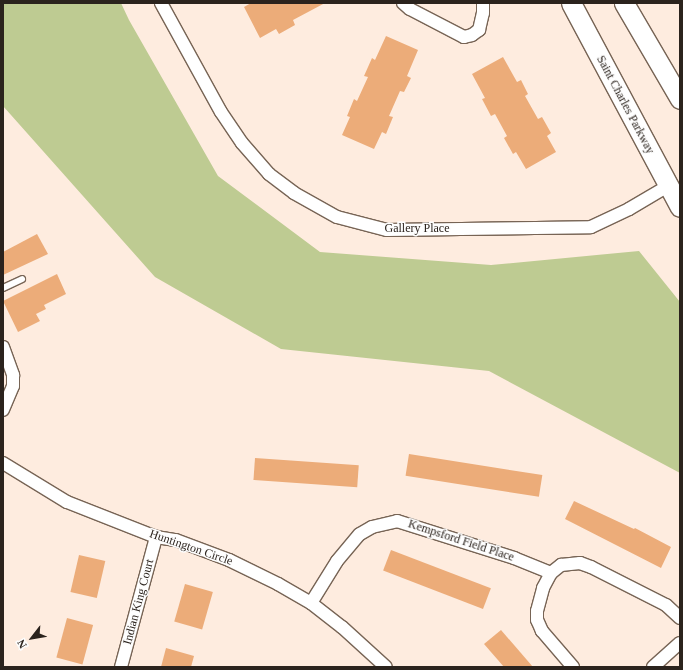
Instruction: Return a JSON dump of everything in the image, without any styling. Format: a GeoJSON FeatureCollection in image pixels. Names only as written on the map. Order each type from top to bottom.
{"type":"FeatureCollection","features":[{"type":"Feature","properties":{"kind":"main road","name":"Saint Charles Parkway"},"geometry":{"type":"LineString","coordinates":[[571,3],[676,198]]}},
{"type":"Feature","properties":{"kind":"main road"},"geometry":{"type":"LineString","coordinates":[[624,3],[680,98]]}},
{"type":"Feature","properties":{"kind":"street","name":"Gallery Place"},"geometry":{"type":"LineString","coordinates":[[161,3],[221,112],[242,143],[269,174],[294,194],[317,208],[337,217],[387,230],[591,227],[629,209],[676,198]]}},
{"type":"Feature","properties":{"kind":"street"},"geometry":{"type":"LineString","coordinates":[[403,3],[410,9],[464,37],[472,35],[479,30],[483,14],[483,3]]}},
{"type":"Feature","properties":{"kind":"street"},"geometry":{"type":"LineString","coordinates":[[3,347],[13,375],[13,386],[3,410]]}},
{"type":"Feature","properties":{"kind":"street","name":"Huntington Circle"},"geometry":{"type":"LineString","coordinates":[[3,463],[67,502],[156,537],[176,540],[229,560],[278,584],[311,603],[366,647],[386,667]]}},
{"type":"Feature","properties":{"kind":"street","name":"Kempsford Field Place"},"geometry":{"type":"LineString","coordinates":[[311,603],[337,561],[360,534],[385,523],[398,521],[514,558],[551,573]]}},
{"type":"Feature","properties":{"kind":"street","name":"Indian King Court"},"geometry":{"type":"LineString","coordinates":[[121,667],[156,537]]}},
{"type":"Feature","properties":{"kind":"street"},"geometry":{"type":"LineString","coordinates":[[573,667],[542,631],[537,620],[540,600],[551,573],[561,565],[580,563],[666,605],[680,618]]}},
{"type":"Feature","properties":{"kind":"street"},"geometry":{"type":"LineString","coordinates":[[653,667],[680,643]]}},
{"type":"Feature","properties":{"kind":"lane"},"geometry":{"type":"LineString","coordinates":[[3,288],[22,278]]}},
{"type":"Feature","properties":{"kind":"green space"},"geometry":{"type":"Polygon","coordinates":[[[3,3],[121,3],[129,20],[218,176],[320,252],[491,265],[639,251],[680,302],[680,473],[489,371],[281,349],[155,277],[3,106],[3,3]]]}},
{"type":"Feature","properties":{"kind":"building"},"geometry":{"type":"Polygon","coordinates":[[[251,3],[325,3],[293,20],[295,25],[279,34],[276,29],[260,38],[244,7],[251,3]]]}},
{"type":"Feature","properties":{"kind":"building"},"geometry":{"type":"Polygon","coordinates":[[[386,36],[418,50],[407,76],[411,78],[404,92],[400,91],[389,116],[393,117],[386,134],[382,132],[374,149],[342,135],[350,117],[347,116],[354,99],[357,101],[368,77],[364,76],[372,58],[375,60],[386,36]]]}},
{"type":"Feature","properties":{"kind":"building"},"geometry":{"type":"Polygon","coordinates":[[[503,57],[517,82],[521,80],[528,94],[525,96],[538,119],[542,117],[551,133],[547,136],[556,152],[526,169],[516,152],[513,154],[504,138],[507,136],[495,114],[491,116],[482,99],[485,98],[472,74],[503,57]]]}},
{"type":"Feature","properties":{"kind":"building"},"geometry":{"type":"Polygon","coordinates":[[[37,234],[48,254],[3,275],[3,252],[37,234]]]}},
{"type":"Feature","properties":{"kind":"building"},"geometry":{"type":"Polygon","coordinates":[[[57,274],[66,294],[44,305],[46,309],[36,314],[40,321],[18,332],[3,301],[57,274]]]}},
{"type":"Feature","properties":{"kind":"building"},"geometry":{"type":"Polygon","coordinates":[[[409,454],[542,475],[539,497],[406,476],[409,454]]]}},
{"type":"Feature","properties":{"kind":"building"},"geometry":{"type":"Polygon","coordinates":[[[255,458],[359,465],[357,487],[253,480],[255,458]]]}},
{"type":"Feature","properties":{"kind":"building"},"geometry":{"type":"Polygon","coordinates":[[[574,501],[634,529],[635,528],[671,547],[661,568],[565,519],[574,501]]]}},
{"type":"Feature","properties":{"kind":"building"},"geometry":{"type":"Polygon","coordinates":[[[391,550],[491,588],[483,609],[383,571],[391,550]]]}},
{"type":"Feature","properties":{"kind":"building"},"geometry":{"type":"Polygon","coordinates":[[[79,555],[105,561],[97,598],[70,592],[79,555]]]}},
{"type":"Feature","properties":{"kind":"building"},"geometry":{"type":"Polygon","coordinates":[[[185,584],[213,592],[202,629],[174,621],[185,584]]]}},
{"type":"Feature","properties":{"kind":"building"},"geometry":{"type":"Polygon","coordinates":[[[67,618],[93,625],[82,665],[56,658],[67,618]]]}},
{"type":"Feature","properties":{"kind":"building"},"geometry":{"type":"Polygon","coordinates":[[[501,630],[533,667],[504,667],[484,644],[501,630]]]}},
{"type":"Feature","properties":{"kind":"building"},"geometry":{"type":"Polygon","coordinates":[[[166,648],[194,656],[191,667],[161,667],[166,648]]]}}]}
